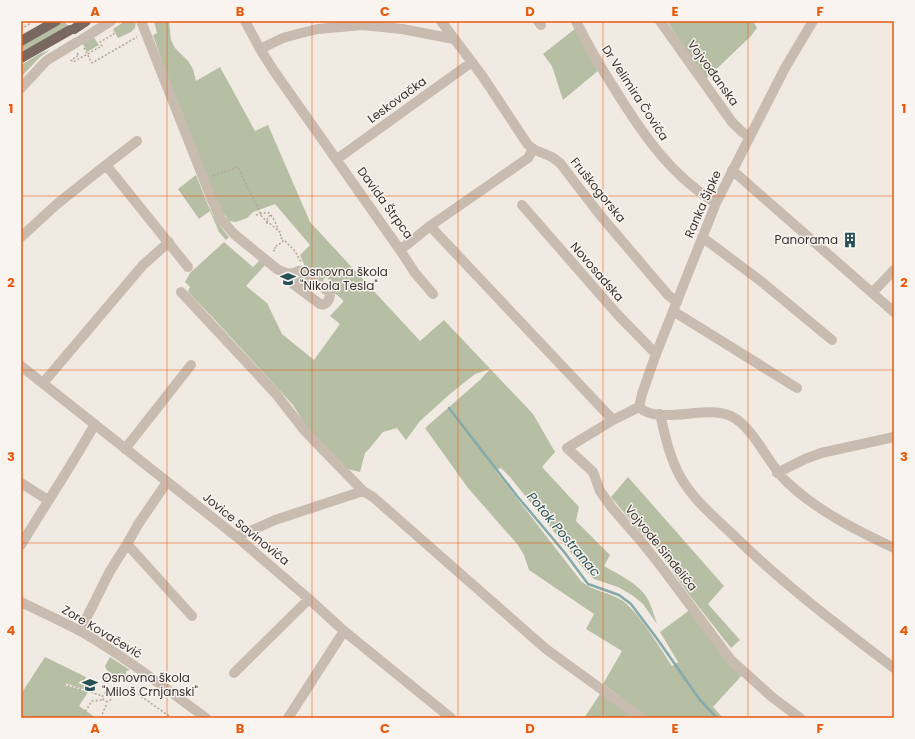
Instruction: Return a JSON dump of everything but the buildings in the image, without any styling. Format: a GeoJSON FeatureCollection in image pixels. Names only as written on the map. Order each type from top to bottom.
{"type":"FeatureCollection","features":[{"type":"Feature","properties":{"kind":"main road"},"geometry":{"type":"LineString","coordinates":[[21,41],[56,21]]}},
{"type":"Feature","properties":{"kind":"main road"},"geometry":{"type":"LineString","coordinates":[[21,58],[86,21]]}},
{"type":"Feature","properties":{"kind":"street"},"geometry":{"type":"LineString","coordinates":[[21,88],[46,61],[111,21]]}},
{"type":"Feature","properties":{"kind":"street"},"geometry":{"type":"LineString","coordinates":[[141,21],[216,210],[221,219],[234,234],[282,272],[292,276]]}},
{"type":"Feature","properties":{"kind":"street","name":"Davida Štrpca"},"geometry":{"type":"LineString","coordinates":[[245,21],[260,49],[297,104],[400,250],[430,226],[613,420]]}},
{"type":"Feature","properties":{"kind":"street","name":"Fruškogorska"},"geometry":{"type":"LineString","coordinates":[[441,21],[472,62],[528,145],[533,149],[552,157],[560,163],[600,215],[668,295],[675,306],[797,388]]}},
{"type":"Feature","properties":{"kind":"street","name":"Dr Velimira Čovića"},"geometry":{"type":"LineString","coordinates":[[576,21],[603,71],[647,140],[668,164],[689,184],[716,203]]}},
{"type":"Feature","properties":{"kind":"street","name":"Vojvođanska"},"geometry":{"type":"LineString","coordinates":[[660,21],[732,122],[749,137]]}},
{"type":"Feature","properties":{"kind":"street","name":"Ranka Šipke"},"geometry":{"type":"LineString","coordinates":[[639,407],[656,354],[716,203],[785,68],[813,21]]}},
{"type":"Feature","properties":{"kind":"street"},"geometry":{"type":"LineString","coordinates":[[260,49],[283,38],[301,33],[318,29],[356,25],[382,26],[454,39]]}},
{"type":"Feature","properties":{"kind":"street","name":"Leskovačka"},"geometry":{"type":"LineString","coordinates":[[337,159],[472,62]]}},
{"type":"Feature","properties":{"kind":"street"},"geometry":{"type":"LineString","coordinates":[[21,237],[57,204],[137,141]]}},
{"type":"Feature","properties":{"kind":"street"},"geometry":{"type":"LineString","coordinates":[[430,226],[528,158],[533,149]]}},
{"type":"Feature","properties":{"kind":"street"},"geometry":{"type":"LineString","coordinates":[[106,165],[188,267]]}},
{"type":"Feature","properties":{"kind":"street"},"geometry":{"type":"LineString","coordinates":[[732,170],[894,312]]}},
{"type":"Feature","properties":{"kind":"street","name":"Novosadska"},"geometry":{"type":"LineString","coordinates":[[522,205],[618,315],[656,354]]}},
{"type":"Feature","properties":{"kind":"street"},"geometry":{"type":"LineString","coordinates":[[702,237],[762,282],[832,340]]}},
{"type":"Feature","properties":{"kind":"street"},"geometry":{"type":"LineString","coordinates":[[43,383],[142,265],[169,242]]}},
{"type":"Feature","properties":{"kind":"street"},"geometry":{"type":"LineString","coordinates":[[400,250],[415,273],[433,294]]}},
{"type":"Feature","properties":{"kind":"street"},"geometry":{"type":"LineString","coordinates":[[872,293],[894,270]]}},
{"type":"Feature","properties":{"kind":"street"},"geometry":{"type":"LineString","coordinates":[[181,292],[276,394],[304,430],[363,490],[546,649],[641,718]]}},
{"type":"Feature","properties":{"kind":"street"},"geometry":{"type":"LineString","coordinates":[[125,449],[191,364]]}},
{"type":"Feature","properties":{"kind":"street","name":"Jovice Savinovića"},"geometry":{"type":"LineString","coordinates":[[21,366],[237,537],[344,631],[451,718]]}},
{"type":"Feature","properties":{"kind":"street"},"geometry":{"type":"LineString","coordinates":[[639,407],[649,413],[712,412],[732,416],[750,433],[777,473],[788,484],[828,515],[894,548]]}},
{"type":"Feature","properties":{"kind":"street","name":"Vojvode Sinđelića"},"geometry":{"type":"LineString","coordinates":[[639,407],[613,420],[567,448],[593,472],[600,491],[663,569],[731,660],[772,697],[800,718]]}},
{"type":"Feature","properties":{"kind":"street"},"geometry":{"type":"LineString","coordinates":[[660,414],[666,438],[681,478],[706,509],[736,539],[802,597],[894,668]]}},
{"type":"Feature","properties":{"kind":"street"},"geometry":{"type":"LineString","coordinates":[[21,545],[48,500],[76,458],[95,424]]}},
{"type":"Feature","properties":{"kind":"street"},"geometry":{"type":"LineString","coordinates":[[777,473],[821,453],[894,438]]}},
{"type":"Feature","properties":{"kind":"street"},"geometry":{"type":"LineString","coordinates":[[80,632],[110,571],[139,523],[167,482]]}},
{"type":"Feature","properties":{"kind":"street"},"geometry":{"type":"LineString","coordinates":[[21,483],[48,500]]}},
{"type":"Feature","properties":{"kind":"street"},"geometry":{"type":"LineString","coordinates":[[237,537],[275,520],[363,490]]}},
{"type":"Feature","properties":{"kind":"street"},"geometry":{"type":"LineString","coordinates":[[127,544],[192,616]]}},
{"type":"Feature","properties":{"kind":"street"},"geometry":{"type":"LineString","coordinates":[[234,673],[309,599]]}},
{"type":"Feature","properties":{"kind":"street","name":"Zore Kovačević"},"geometry":{"type":"LineString","coordinates":[[21,602],[80,632],[147,675],[206,718]]}},
{"type":"Feature","properties":{"kind":"street"},"geometry":{"type":"LineString","coordinates":[[288,718],[344,631]]}},
{"type":"Feature","properties":{"kind":"path"},"geometry":{"type":"LineString","coordinates":[[21,29],[34,21]]}},
{"type":"Feature","properties":{"kind":"path"},"geometry":{"type":"LineString","coordinates":[[86,52],[92,63],[139,36],[142,37],[147,35]]}},
{"type":"Feature","properties":{"kind":"path"},"geometry":{"type":"LineString","coordinates":[[204,180],[238,166],[261,214],[278,231]]}},
{"type":"Feature","properties":{"kind":"path"},"geometry":{"type":"LineString","coordinates":[[256,215],[268,213],[271,215],[278,227],[278,231],[281,233],[280,236],[284,240]]}},
{"type":"Feature","properties":{"kind":"path"},"geometry":{"type":"LineString","coordinates":[[267,224],[268,217],[271,215]]}},
{"type":"Feature","properties":{"kind":"path"},"geometry":{"type":"LineString","coordinates":[[275,251],[273,250],[277,246]]}},
{"type":"Feature","properties":{"kind":"path"},"geometry":{"type":"LineString","coordinates":[[103,700],[103,696],[106,692],[106,673]]}},
{"type":"Feature","properties":{"kind":"path"},"geometry":{"type":"LineString","coordinates":[[64,684],[103,696]]}},
{"type":"Feature","properties":{"kind":"path"},"geometry":{"type":"LineString","coordinates":[[103,718],[102,715],[107,702],[111,700],[112,696],[132,690],[172,718]]}},
{"type":"Feature","properties":{"kind":"path"},"geometry":{"type":"LineString","coordinates":[[106,692],[110,693],[112,696]]}},
{"type":"Feature","properties":{"kind":"path"},"geometry":{"type":"LineString","coordinates":[[81,718],[92,701],[103,700],[107,702]]}},
{"type":"Feature","properties":{"kind":"green space"},"geometry":{"type":"Polygon","coordinates":[[[64,21],[68,26],[21,53],[21,46],[64,21]]]}},
{"type":"Feature","properties":{"kind":"green space"},"geometry":{"type":"Polygon","coordinates":[[[125,21],[136,21],[135,28],[131,32],[118,38],[113,29],[125,21]]]}},
{"type":"Feature","properties":{"kind":"green space"},"geometry":{"type":"Polygon","coordinates":[[[154,21],[169,21],[171,40],[175,48],[188,61],[193,69],[196,81],[220,67],[255,131],[268,125],[310,222],[420,341],[444,320],[533,414],[555,452],[542,467],[579,507],[576,521],[610,555],[604,566],[637,586],[649,602],[657,624],[643,604],[632,595],[618,587],[594,579],[584,569],[510,477],[501,468],[495,470],[581,581],[591,588],[623,601],[636,614],[672,666],[678,662],[660,632],[691,609],[743,674],[713,707],[723,718],[648,718],[603,684],[622,651],[586,629],[594,614],[529,570],[524,555],[518,545],[468,488],[425,428],[480,380],[490,369],[475,374],[450,394],[420,421],[406,440],[397,428],[383,432],[365,453],[360,472],[348,469],[306,426],[293,405],[189,293],[188,291],[190,287],[185,282],[190,273],[224,242],[253,267],[260,260],[266,264],[246,286],[267,303],[282,334],[314,360],[340,324],[330,316],[343,302],[343,300],[331,290],[334,284],[326,277],[321,282],[306,269],[300,255],[310,245],[275,204],[253,212],[247,218],[236,222],[229,221],[218,205],[176,103],[153,35],[157,33],[154,21]]]}},
{"type":"Feature","properties":{"kind":"green space"},"geometry":{"type":"Polygon","coordinates":[[[667,21],[753,21],[757,28],[751,36],[705,80],[667,21]]]}},
{"type":"Feature","properties":{"kind":"green space"},"geometry":{"type":"Polygon","coordinates":[[[576,28],[599,70],[563,100],[552,66],[543,54],[576,28]]]}},
{"type":"Feature","properties":{"kind":"green space"},"geometry":{"type":"Polygon","coordinates":[[[93,36],[99,45],[87,52],[82,42],[93,36]]]}},
{"type":"Feature","properties":{"kind":"green space"},"geometry":{"type":"Polygon","coordinates":[[[50,50],[40,57],[21,77],[21,65],[41,53],[50,50]]]}},
{"type":"Feature","properties":{"kind":"green space"},"geometry":{"type":"Polygon","coordinates":[[[196,175],[213,215],[229,237],[226,240],[219,232],[210,211],[199,219],[178,189],[196,175]]]}},
{"type":"Feature","properties":{"kind":"green space"},"geometry":{"type":"Polygon","coordinates":[[[300,275],[313,286],[309,292],[296,282],[295,278],[300,275]]]}},
{"type":"Feature","properties":{"kind":"green space"},"geometry":{"type":"Polygon","coordinates":[[[628,477],[724,586],[708,604],[740,640],[731,648],[687,592],[657,549],[641,533],[611,497],[628,477]]]}},
{"type":"Feature","properties":{"kind":"green space"},"geometry":{"type":"Polygon","coordinates":[[[45,657],[86,677],[84,682],[93,685],[89,691],[65,683],[64,685],[88,692],[79,706],[96,718],[21,718],[21,694],[45,657]]]}},
{"type":"Feature","properties":{"kind":"green space"},"geometry":{"type":"Polygon","coordinates":[[[110,657],[130,670],[126,671],[126,676],[110,673],[106,669],[105,666],[110,657]]]}},
{"type":"Feature","properties":{"kind":"green space"},"geometry":{"type":"Polygon","coordinates":[[[602,691],[638,718],[584,718],[602,691]]]}},
{"type":"Feature","properties":{"kind":"waterway","name":"Potok Postranac"},"geometry":{"type":"LineString","coordinates":[[449,408],[588,584],[619,595],[631,604],[700,700],[717,718]]}},
{"type":"Feature","properties":{"kind":"place","name":"Panorama"},"geometry":{"type":"Point","coordinates":[850,240]}},
{"type":"Feature","properties":{"kind":"place","name":"Osnovna škola \"Nikola Tesla\""},"geometry":{"type":"Point","coordinates":[288,279]}},
{"type":"Feature","properties":{"kind":"place","name":"Osnovna škola \"Miloš Crnjanski\""},"geometry":{"type":"Point","coordinates":[90,685]}}]}
